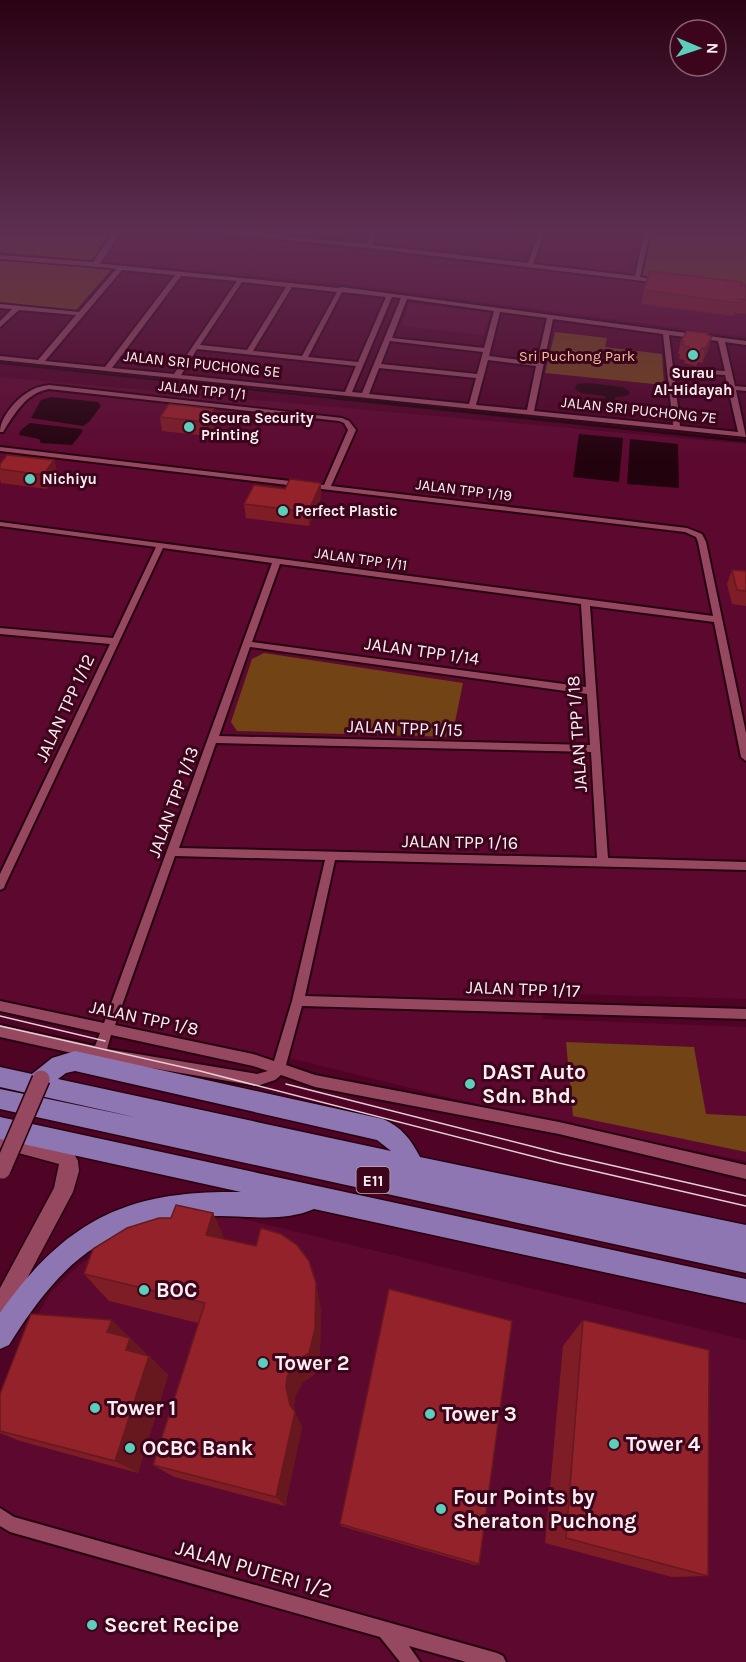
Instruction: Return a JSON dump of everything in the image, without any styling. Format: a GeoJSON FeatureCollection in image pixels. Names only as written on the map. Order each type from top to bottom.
{"type":"FeatureCollection","features":[{"type":"Feature","properties":{"kind":"highway"},"geometry":{"type":"LineString","coordinates":[[41,1079],[60,1065],[75,1061],[383,1130],[401,1145],[412,1166]]}},
{"type":"Feature","properties":{"kind":"highway","name":"E11"},"geometry":{"type":"LineString","coordinates":[[0,1077],[746,1237]]}},
{"type":"Feature","properties":{"kind":"highway","name":"E11"},"geometry":{"type":"LineString","coordinates":[[0,1099],[746,1261]]}},
{"type":"Feature","properties":{"kind":"highway"},"geometry":{"type":"LineString","coordinates":[[0,1128],[746,1291]]}},
{"type":"Feature","properties":{"kind":"highway"},"geometry":{"type":"LineString","coordinates":[[0,1336],[36,1282],[65,1255],[114,1222],[142,1212],[172,1206],[285,1205],[306,1202],[315,1196]]}},
{"type":"Feature","properties":{"kind":"street"},"geometry":{"type":"LineString","coordinates":[[5,307],[81,314]]}},
{"type":"Feature","properties":{"kind":"street"},"geometry":{"type":"LineString","coordinates":[[40,362],[87,307]]}},
{"type":"Feature","properties":{"kind":"street"},"geometry":{"type":"LineString","coordinates":[[108,368],[155,307]]}},
{"type":"Feature","properties":{"kind":"street"},"geometry":{"type":"LineString","coordinates":[[177,375],[223,307]]}},
{"type":"Feature","properties":{"kind":"street"},"geometry":{"type":"LineString","coordinates":[[249,352],[277,307]]}},
{"type":"Feature","properties":{"kind":"street"},"geometry":{"type":"LineString","coordinates":[[304,358],[331,307]]}},
{"type":"Feature","properties":{"kind":"street"},"geometry":{"type":"LineString","coordinates":[[348,393],[385,307]]}},
{"type":"Feature","properties":{"kind":"street"},"geometry":{"type":"LineString","coordinates":[[365,395],[401,307]]}},
{"type":"Feature","properties":{"kind":"street"},"geometry":{"type":"LineString","coordinates":[[479,307],[746,343]]}},
{"type":"Feature","properties":{"kind":"street"},"geometry":{"type":"LineString","coordinates":[[0,325],[17,308]]}},
{"type":"Feature","properties":{"kind":"street"},"geometry":{"type":"LineString","coordinates":[[472,406],[498,309]]}},
{"type":"Feature","properties":{"kind":"street"},"geometry":{"type":"LineString","coordinates":[[530,412],[550,316]]}},
{"type":"Feature","properties":{"kind":"street"},"geometry":{"type":"LineString","coordinates":[[666,332],[677,428]]}},
{"type":"Feature","properties":{"kind":"street"},"geometry":{"type":"LineString","coordinates":[[388,339],[487,350]]}},
{"type":"Feature","properties":{"kind":"street"},"geometry":{"type":"LineString","coordinates":[[721,340],[744,435]]}},
{"type":"Feature","properties":{"kind":"street"},"geometry":{"type":"LineString","coordinates":[[196,347],[360,364]]}},
{"type":"Feature","properties":{"kind":"street","name":"JALAN SRI PUCHONG 5E"},"geometry":{"type":"LineString","coordinates":[[0,358],[472,406]]}},
{"type":"Feature","properties":{"kind":"street"},"geometry":{"type":"LineString","coordinates":[[485,358],[540,364]]}},
{"type":"Feature","properties":{"kind":"street"},"geometry":{"type":"LineString","coordinates":[[377,366],[480,376]]}},
{"type":"Feature","properties":{"kind":"street"},"geometry":{"type":"LineString","coordinates":[[670,370],[728,373]]}},
{"type":"Feature","properties":{"kind":"street","name":"JALAN TPP 1/1"},"geometry":{"type":"LineString","coordinates":[[0,430],[4,418],[29,393],[50,387],[340,419],[347,422],[352,430],[327,487]]}},
{"type":"Feature","properties":{"kind":"street"},"geometry":{"type":"LineString","coordinates":[[732,388],[746,389]]}},
{"type":"Feature","properties":{"kind":"street","name":"JALAN SRI PUCHONG 7E"},"geometry":{"type":"LineString","coordinates":[[472,406],[744,435]]}},
{"type":"Feature","properties":{"kind":"street","name":"JALAN TPP 1/19"},"geometry":{"type":"LineString","coordinates":[[0,449],[687,530],[699,536],[702,542],[746,757]]}},
{"type":"Feature","properties":{"kind":"street","name":"JALAN TPP 1/11"},"geometry":{"type":"LineString","coordinates":[[0,524],[718,621]]}},
{"type":"Feature","properties":{"kind":"street","name":"JALAN TPP 1/12"},"geometry":{"type":"LineString","coordinates":[[0,885],[160,545]]}},
{"type":"Feature","properties":{"kind":"street","name":"JALAN TPP 1/13"},"geometry":{"type":"LineString","coordinates":[[99,1053],[278,561]]}},
{"type":"Feature","properties":{"kind":"street","name":"JALAN TPP 1/18"},"geometry":{"type":"LineString","coordinates":[[585,603],[603,862]]}},
{"type":"Feature","properties":{"kind":"street"},"geometry":{"type":"LineString","coordinates":[[0,631],[115,641]]}},
{"type":"Feature","properties":{"kind":"street","name":"JALAN TPP 1/14"},"geometry":{"type":"LineString","coordinates":[[248,644],[591,690]]}},
{"type":"Feature","properties":{"kind":"street","name":"JALAN TPP 1/15"},"geometry":{"type":"LineString","coordinates":[[213,739],[595,749]]}},
{"type":"Feature","properties":{"kind":"street","name":"JALAN TPP 1/16"},"geometry":{"type":"LineString","coordinates":[[172,852],[746,866]]}},
{"type":"Feature","properties":{"kind":"street"},"geometry":{"type":"LineString","coordinates":[[0,1031],[99,1053],[257,1080],[271,1076],[278,1070],[298,1001],[331,856]]}},
{"type":"Feature","properties":{"kind":"street","name":"JALAN TPP 1/17"},"geometry":{"type":"LineString","coordinates":[[298,1001],[746,1014]]}},
{"type":"Feature","properties":{"kind":"street","name":"JALAN TPP 1/8"},"geometry":{"type":"LineString","coordinates":[[0,1006],[253,1060],[315,1081],[559,1128],[746,1172]]}},
{"type":"Feature","properties":{"kind":"street"},"geometry":{"type":"LineString","coordinates":[[0,1176],[41,1079]]}},
{"type":"Feature","properties":{"kind":"street"},"geometry":{"type":"LineString","coordinates":[[0,1139],[63,1154],[69,1161],[69,1171],[63,1191],[0,1309]]}},
{"type":"Feature","properties":{"kind":"street","name":"JALAN PUTERI 1/2"},"geometry":{"type":"LineString","coordinates":[[4,1523],[497,1662]]}},
{"type":"Feature","properties":{"kind":"street"},"geometry":{"type":"LineString","coordinates":[[385,1630],[403,1649],[411,1662]]}},
{"type":"Feature","properties":{"kind":"shaded area"},"geometry":{"type":"Polygon","coordinates":[[[409,307],[438,307],[490,313],[483,335],[401,326],[409,307]]]}},
{"type":"Feature","properties":{"kind":"shaded area"},"geometry":{"type":"Polygon","coordinates":[[[518,307],[746,307],[746,337],[518,307]]]}},
{"type":"Feature","properties":{"kind":"shaded area"},"geometry":{"type":"Polygon","coordinates":[[[0,377],[746,444],[746,999],[540,993],[543,1019],[746,1027],[746,1161],[552,1123],[289,1058],[263,1067],[0,1010],[0,377]]]}},
{"type":"Feature","properties":{"kind":"shaded area"},"geometry":{"type":"Polygon","coordinates":[[[577,384],[623,387],[630,392],[627,396],[615,397],[615,401],[623,402],[622,407],[597,404],[599,398],[605,399],[605,396],[581,393],[575,389],[577,384]]]}},
{"type":"Feature","properties":{"kind":"shaded area"},"geometry":{"type":"Polygon","coordinates":[[[51,397],[98,402],[101,406],[83,426],[31,418],[41,400],[51,397]]]}},
{"type":"Feature","properties":{"kind":"shaded area"},"geometry":{"type":"Polygon","coordinates":[[[30,423],[83,431],[72,445],[41,443],[39,439],[19,435],[21,430],[30,423]]]}},
{"type":"Feature","properties":{"kind":"shaded area"},"geometry":{"type":"Polygon","coordinates":[[[579,434],[623,438],[619,482],[573,477],[579,434]]]}},
{"type":"Feature","properties":{"kind":"shaded area"},"geometry":{"type":"Polygon","coordinates":[[[630,439],[678,444],[679,488],[627,484],[630,439]]]}},
{"type":"Feature","properties":{"kind":"shaded area"},"geometry":{"type":"Polygon","coordinates":[[[227,1215],[746,1340],[746,1662],[0,1662],[0,1392],[28,1331],[51,1292],[78,1266],[108,1245],[168,1220],[227,1215]]]}},
{"type":"Feature","properties":{"kind":"green space"},"geometry":{"type":"Polygon","coordinates":[[[39,307],[79,307],[76,310],[39,307]]]}},
{"type":"Feature","properties":{"kind":"green space","name":"Sri Puchong Park"},"geometry":{"type":"Polygon","coordinates":[[[555,332],[607,338],[605,347],[662,354],[664,385],[545,373],[555,332]]]}},
{"type":"Feature","properties":{"kind":"green space"},"geometry":{"type":"Polygon","coordinates":[[[264,653],[463,683],[452,737],[237,731],[231,722],[252,659],[264,653]]]}},
{"type":"Feature","properties":{"kind":"green space"},"geometry":{"type":"Polygon","coordinates":[[[566,1042],[694,1047],[706,1114],[746,1116],[746,1152],[573,1116],[566,1042]]]}},
{"type":"Feature","properties":{"kind":"building"},"geometry":{"type":"Polygon","coordinates":[[[687,331],[708,333],[707,335],[712,336],[705,349],[702,348],[700,352],[688,350],[689,347],[682,345],[684,341],[681,341],[687,331]]]}},
{"type":"Feature","properties":{"kind":"building"},"geometry":{"type":"Polygon","coordinates":[[[169,404],[214,409],[206,422],[160,417],[169,404]]]}},
{"type":"Feature","properties":{"kind":"building"},"geometry":{"type":"Polygon","coordinates":[[[7,455],[54,460],[43,475],[0,469],[0,464],[7,455]]]}},
{"type":"Feature","properties":{"kind":"building"},"geometry":{"type":"Polygon","coordinates":[[[290,479],[321,483],[308,512],[244,504],[254,485],[285,489],[290,479]]]}},
{"type":"Feature","properties":{"kind":"building"},"geometry":{"type":"Polygon","coordinates":[[[732,570],[746,571],[746,591],[737,590],[732,570]]]}},
{"type":"Feature","properties":{"kind":"building","name":"Tower 2"},"geometry":{"type":"Polygon","coordinates":[[[176,1205],[213,1213],[206,1235],[256,1246],[261,1228],[281,1234],[297,1245],[309,1261],[316,1283],[315,1329],[309,1353],[295,1362],[287,1377],[286,1387],[290,1405],[295,1412],[276,1497],[153,1465],[205,1303],[84,1274],[93,1249],[127,1228],[159,1218],[171,1218],[176,1205]]]}},
{"type":"Feature","properties":{"kind":"building","name":"Tower 3"},"geometry":{"type":"Polygon","coordinates":[[[389,1289],[512,1321],[479,1564],[340,1524],[389,1289]]]}},
{"type":"Feature","properties":{"kind":"building","name":"Tower 1"},"geometry":{"type":"Polygon","coordinates":[[[31,1314],[112,1320],[107,1332],[130,1338],[126,1350],[149,1356],[115,1461],[0,1431],[0,1394],[31,1314]]]}},
{"type":"Feature","properties":{"kind":"building","name":"Tower 4"},"geometry":{"type":"Polygon","coordinates":[[[583,1320],[709,1350],[708,1576],[566,1538],[583,1320]]]}},
{"type":"Feature","properties":{"kind":"waterway"},"geometry":{"type":"LineString","coordinates":[[0,363],[351,400]]}},
{"type":"Feature","properties":{"kind":"waterway"},"geometry":{"type":"LineString","coordinates":[[336,398],[746,441]]}},
{"type":"Feature","properties":{"kind":"tram line"},"geometry":{"type":"LineString","coordinates":[[0,1016],[105,1041]]}},
{"type":"Feature","properties":{"kind":"tram line"},"geometry":{"type":"LineString","coordinates":[[0,1026],[200,1071],[559,1163],[746,1206]]}},
{"type":"Feature","properties":{"kind":"tram line"},"geometry":{"type":"LineString","coordinates":[[286,1084],[562,1154],[746,1196]]}},
{"type":"Feature","properties":{"kind":"place","name":"Surau Al-Hidayah"},"geometry":{"type":"Point","coordinates":[693,355]}},
{"type":"Feature","properties":{"kind":"place","name":"Secura Security Printing"},"geometry":{"type":"Point","coordinates":[189,427]}},
{"type":"Feature","properties":{"kind":"place","name":"Nichiyu"},"geometry":{"type":"Point","coordinates":[30,479]}},
{"type":"Feature","properties":{"kind":"place","name":"Perfect Plastic"},"geometry":{"type":"Point","coordinates":[283,511]}},
{"type":"Feature","properties":{"kind":"place","name":"DAST Auto Sdn. Bhd."},"geometry":{"type":"Point","coordinates":[470,1084]}},
{"type":"Feature","properties":{"kind":"place","name":"BOC"},"geometry":{"type":"Point","coordinates":[144,1290]}},
{"type":"Feature","properties":{"kind":"place","name":"Tower 2"},"geometry":{"type":"Point","coordinates":[263,1363]}},
{"type":"Feature","properties":{"kind":"place","name":"Tower 1"},"geometry":{"type":"Point","coordinates":[95,1408]}},
{"type":"Feature","properties":{"kind":"place","name":"Tower 3"},"geometry":{"type":"Point","coordinates":[430,1414]}},
{"type":"Feature","properties":{"kind":"place","name":"Tower 4"},"geometry":{"type":"Point","coordinates":[614,1444]}},
{"type":"Feature","properties":{"kind":"place","name":"OCBC Bank"},"geometry":{"type":"Point","coordinates":[130,1448]}},
{"type":"Feature","properties":{"kind":"place","name":"Four Points by Sheraton Puchong"},"geometry":{"type":"Point","coordinates":[441,1509]}},
{"type":"Feature","properties":{"kind":"place","name":"Secret Recipe"},"geometry":{"type":"Point","coordinates":[92,1625]}}]}
